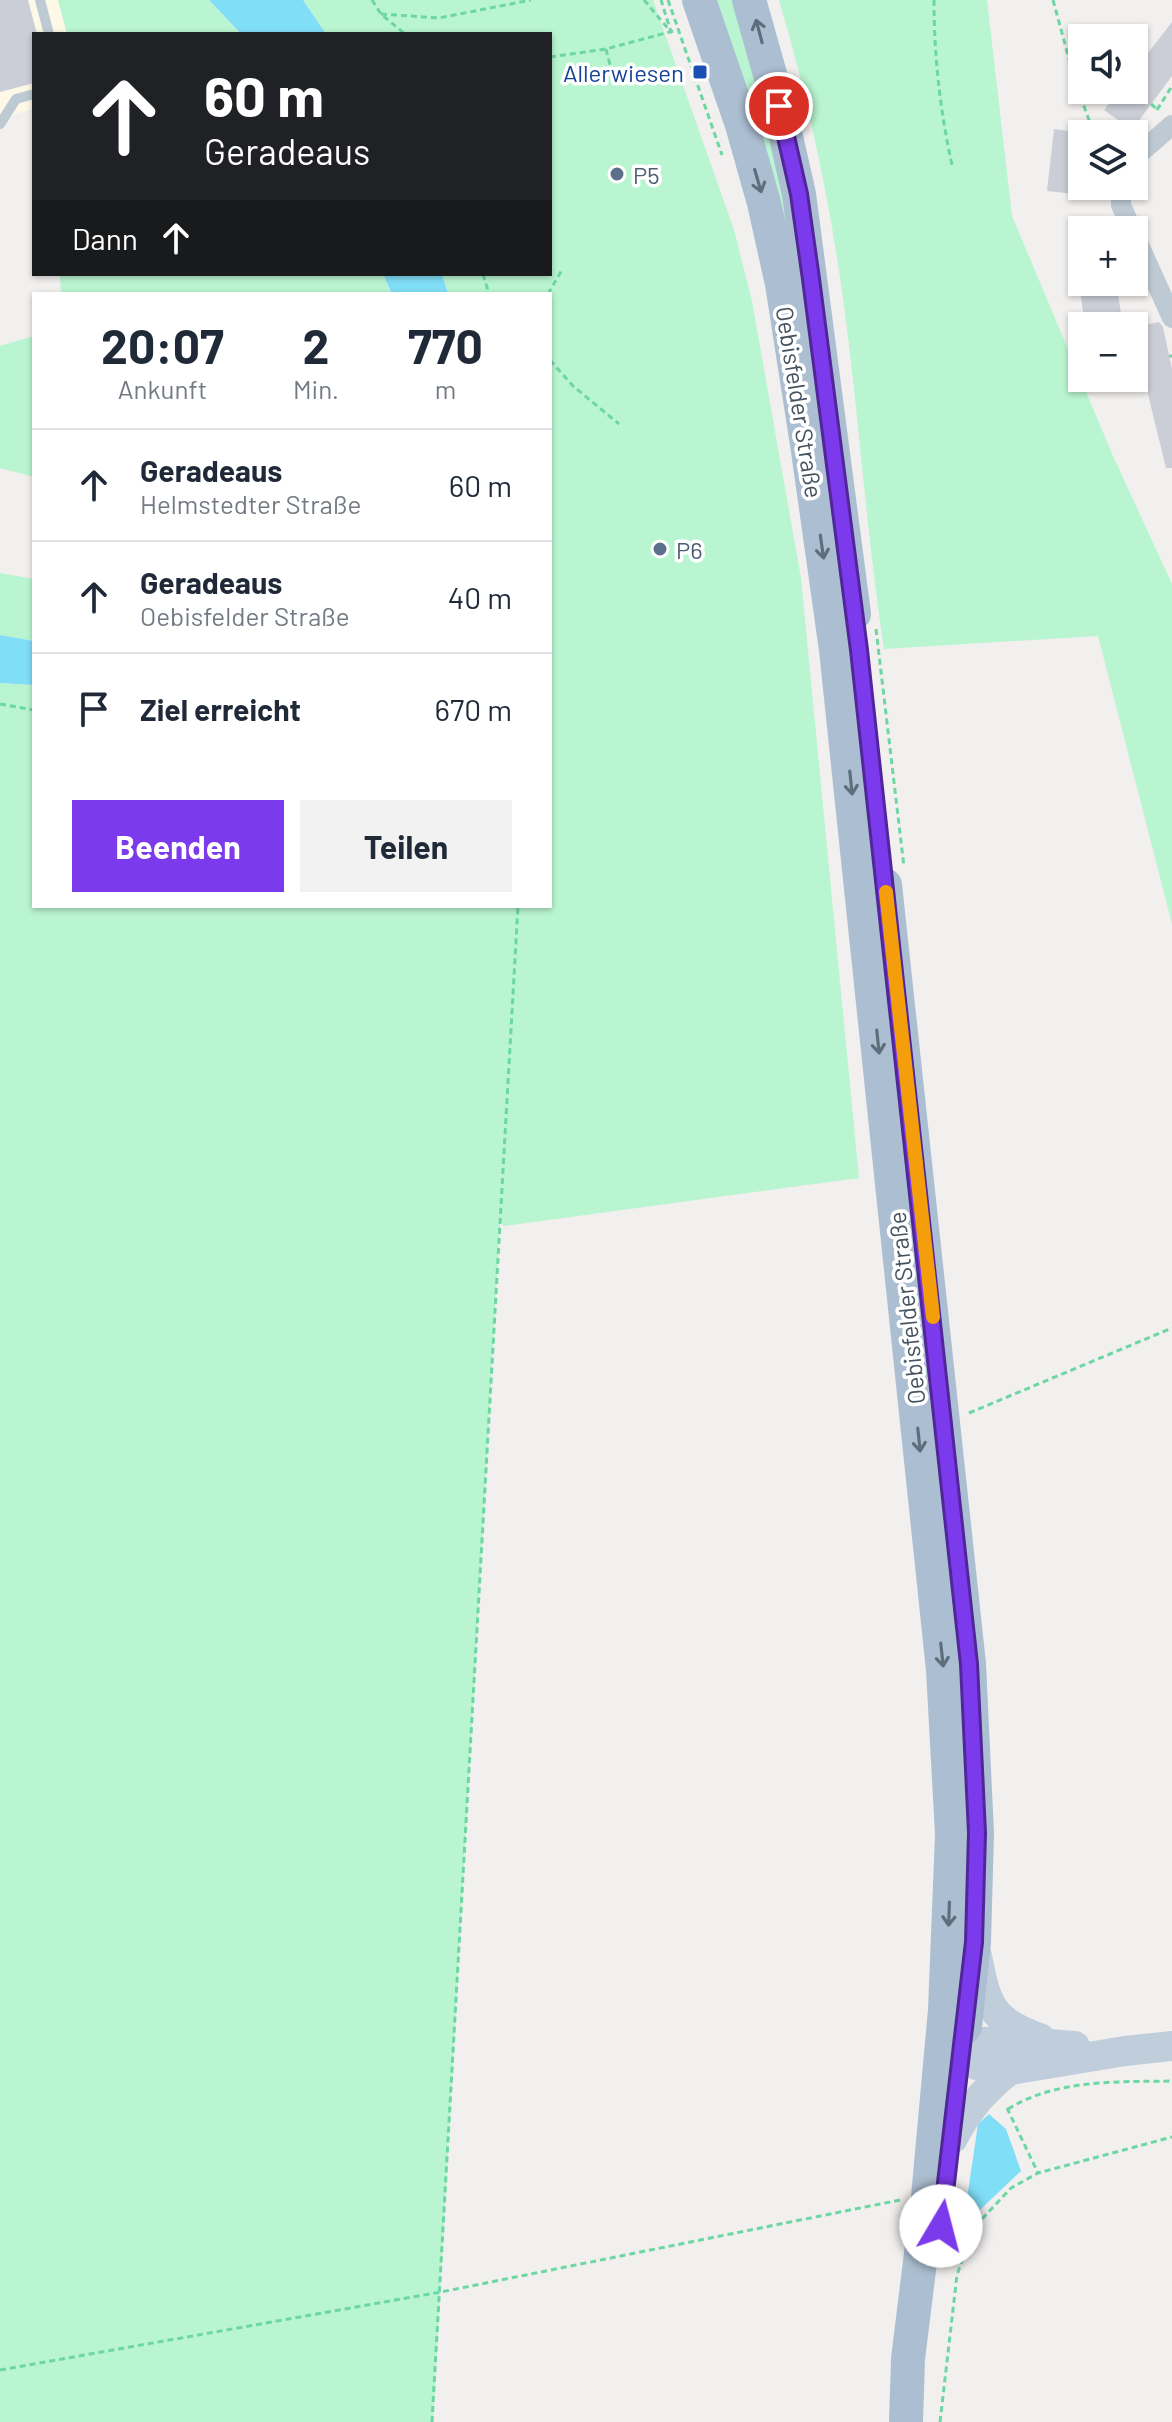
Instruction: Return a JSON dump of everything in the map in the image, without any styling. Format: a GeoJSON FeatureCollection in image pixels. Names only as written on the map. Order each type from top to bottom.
{"type":"FeatureCollection","features":[{"type":"Feature","properties":{"kind":"main road","name":"Oebisfelder Straße"},"geometry":{"type":"LineString","coordinates":[[699,0],[746,138],[779,271],[836,650],[943,1670],[952,1834],[945,2010],[955,2050]]}},
{"type":"Feature","properties":{"kind":"main road","name":"Oebisfelder Straße"},"geometry":{"type":"LineString","coordinates":[[749,0],[779,106],[799,194],[859,650],[968,1650],[977,1833],[974,1942],[955,2050]]}},
{"type":"Feature","properties":{"kind":"main road"},"geometry":{"type":"LineString","coordinates":[[974,1942],[984,1993],[999,2016],[1015,2030],[1065,2045]]}},
{"type":"Feature","properties":{"kind":"main road"},"geometry":{"type":"LineString","coordinates":[[955,2050],[1065,2045],[1125,2051]]}},
{"type":"Feature","properties":{"kind":"main road"},"geometry":{"type":"LineString","coordinates":[[955,2050],[993,2069],[1010,2070],[1172,2046]]}},
{"type":"Feature","properties":{"kind":"main road"},"geometry":{"type":"LineString","coordinates":[[907,2422],[924,2356],[953,2138],[955,2050]]}},
{"type":"Feature","properties":{"kind":"main road"},"geometry":{"type":"LineString","coordinates":[[907,2422],[908,2359],[928,2197],[955,2050]]}},
{"type":"Feature","properties":{"kind":"main road"},"geometry":{"type":"LineString","coordinates":[[953,2138],[970,2106],[984,2090],[1010,2070]]}},
{"type":"Feature","properties":{"kind":"street"},"geometry":{"type":"LineString","coordinates":[[1148,146],[1172,125]]}},
{"type":"Feature","properties":{"kind":"street"},"geometry":{"type":"LineString","coordinates":[[1148,265],[1172,318]]}},
{"type":"Feature","properties":{"kind":"lane"},"geometry":{"type":"LineString","coordinates":[[40,0],[48,32]]}},
{"type":"Feature","properties":{"kind":"lane"},"geometry":{"type":"LineString","coordinates":[[0,124],[16,99],[32,95]]}},
{"type":"Feature","properties":{"kind":"path"},"geometry":{"type":"LineString","coordinates":[[372,0],[381,14],[403,32]]}},
{"type":"Feature","properties":{"kind":"path"},"geometry":{"type":"LineString","coordinates":[[381,14],[439,18],[531,0]]}},
{"type":"Feature","properties":{"kind":"path"},"geometry":{"type":"LineString","coordinates":[[644,0],[671,32]]}},
{"type":"Feature","properties":{"kind":"path"},"geometry":{"type":"LineString","coordinates":[[661,0],[671,32]]}},
{"type":"Feature","properties":{"kind":"path"},"geometry":{"type":"LineString","coordinates":[[668,0],[726,167]]}},
{"type":"Feature","properties":{"kind":"path"},"geometry":{"type":"LineString","coordinates":[[934,0],[936,63],[952,165]]}},
{"type":"Feature","properties":{"kind":"path"},"geometry":{"type":"LineString","coordinates":[[1053,0],[1089,120]]}},
{"type":"Feature","properties":{"kind":"path"},"geometry":{"type":"LineString","coordinates":[[552,57],[606,49],[677,30]]}},
{"type":"Feature","properties":{"kind":"path"},"geometry":{"type":"LineString","coordinates":[[606,49],[610,65]]}},
{"type":"Feature","properties":{"kind":"path"},"geometry":{"type":"LineString","coordinates":[[1151,104],[1157,109]]}},
{"type":"Feature","properties":{"kind":"path"},"geometry":{"type":"LineString","coordinates":[[549,292],[563,268]]}},
{"type":"Feature","properties":{"kind":"path"},"geometry":{"type":"LineString","coordinates":[[552,362],[573,386],[619,424]]}},
{"type":"Feature","properties":{"kind":"path"},"geometry":{"type":"LineString","coordinates":[[0,704],[32,710]]}},
{"type":"Feature","properties":{"kind":"path"},"geometry":{"type":"LineString","coordinates":[[432,2422],[518,908]]}},
{"type":"Feature","properties":{"kind":"path"},"geometry":{"type":"LineString","coordinates":[[962,1416],[1172,1328]]}},
{"type":"Feature","properties":{"kind":"path"},"geometry":{"type":"LineString","coordinates":[[1038,2173],[1008,2109],[1032,2096],[1083,2085],[1172,2081]]}},
{"type":"Feature","properties":{"kind":"path"},"geometry":{"type":"LineString","coordinates":[[940,2422],[957,2275],[970,2238],[996,2201],[1023,2180],[1038,2173],[1172,2137]]}},
{"type":"Feature","properties":{"kind":"path"},"geometry":{"type":"LineString","coordinates":[[0,2370],[441,2292],[928,2197]]}},
{"type":"Feature","properties":{"kind":"shaded area"},"geometry":{"type":"Polygon","coordinates":[[[0,0],[58,0],[66,32],[32,32],[32,110],[0,118],[0,0]]]}},
{"type":"Feature","properties":{"kind":"green space"},"geometry":{"type":"Polygon","coordinates":[[[58,0],[209,0],[238,32],[66,32],[58,0]]]}},
{"type":"Feature","properties":{"kind":"green space"},"geometry":{"type":"Polygon","coordinates":[[[303,0],[653,0],[734,230],[752,301],[801,578],[859,1178],[504,1226],[500,1222],[433,2422],[0,2422],[0,683],[32,685],[32,908],[552,908],[552,292],[447,292],[443,276],[552,276],[552,32],[325,32],[303,0]]]}},
{"type":"Feature","properties":{"kind":"green space"},"geometry":{"type":"Polygon","coordinates":[[[711,0],[738,0],[768,107],[799,280],[711,0]]]}},
{"type":"Feature","properties":{"kind":"green space"},"geometry":{"type":"Polygon","coordinates":[[[779,0],[987,0],[1012,216],[1068,349],[1068,392],[1086,392],[1172,584],[1172,924],[1098,636],[884,649],[837,260],[824,185],[779,0]]]}},
{"type":"Feature","properties":{"kind":"green space"},"geometry":{"type":"Polygon","coordinates":[[[60,276],[384,276],[391,292],[61,292],[60,276]]]}},
{"type":"Feature","properties":{"kind":"green space"},"geometry":{"type":"Polygon","coordinates":[[[32,337],[32,476],[0,468],[0,346],[32,337]]]}},
{"type":"Feature","properties":{"kind":"green space"},"geometry":{"type":"Polygon","coordinates":[[[0,573],[32,579],[32,641],[0,635],[0,573]]]}},
{"type":"Feature","properties":{"kind":"water"},"geometry":{"type":"Polygon","coordinates":[[[209,0],[303,0],[325,32],[239,32],[209,0]]]}},
{"type":"Feature","properties":{"kind":"water"},"geometry":{"type":"Polygon","coordinates":[[[384,276],[443,276],[447,292],[391,292],[384,276]]]}},
{"type":"Feature","properties":{"kind":"water"},"geometry":{"type":"Polygon","coordinates":[[[0,635],[32,641],[32,685],[0,683],[0,635]]]}},
{"type":"Feature","properties":{"kind":"water"},"geometry":{"type":"Polygon","coordinates":[[[989,2114],[1006,2129],[1021,2171],[963,2226],[978,2124],[989,2114]]]}},
{"type":"Feature","properties":{"kind":"building"},"geometry":{"type":"Polygon","coordinates":[[[0,0],[28,0],[36,32],[32,32],[32,84],[0,92],[0,0]]]}},
{"type":"Feature","properties":{"kind":"building"},"geometry":{"type":"Polygon","coordinates":[[[1172,22],[1172,76],[1139,120],[1118,120],[1104,110],[1109,104],[1148,104],[1148,53],[1172,22]]]}},
{"type":"Feature","properties":{"kind":"building"},"geometry":{"type":"Polygon","coordinates":[[[1054,129],[1068,131],[1068,193],[1047,191],[1054,129]]]}},
{"type":"Feature","properties":{"kind":"building"},"geometry":{"type":"Polygon","coordinates":[[[1081,296],[1118,296],[1121,312],[1083,312],[1081,296]]]}},
{"type":"Feature","properties":{"kind":"building"},"geometry":{"type":"Polygon","coordinates":[[[1159,322],[1163,327],[1172,369],[1172,468],[1166,468],[1147,392],[1148,324],[1159,322]]]}},
{"type":"Feature","properties":{"kind":"slow traffic"},"geometry":{"type":"LineString","coordinates":[[886,892],[933,1317]]}},
{"type":"Feature","properties":{"kind":"place","name":"Allerwiesen"},"geometry":{"type":"Point","coordinates":[700,72]}},
{"type":"Feature","properties":{"kind":"place","name":"P5"},"geometry":{"type":"Point","coordinates":[617,174]}},
{"type":"Feature","properties":{"kind":"place","name":"P6"},"geometry":{"type":"Point","coordinates":[660,549]}},
{"type":"Feature","properties":{"kind":"route"},"geometry":{"type":"LineString","coordinates":[[779,106],[799,194],[859,650],[969,1664],[977,1833],[974,1942],[941,2226]]}}]}
